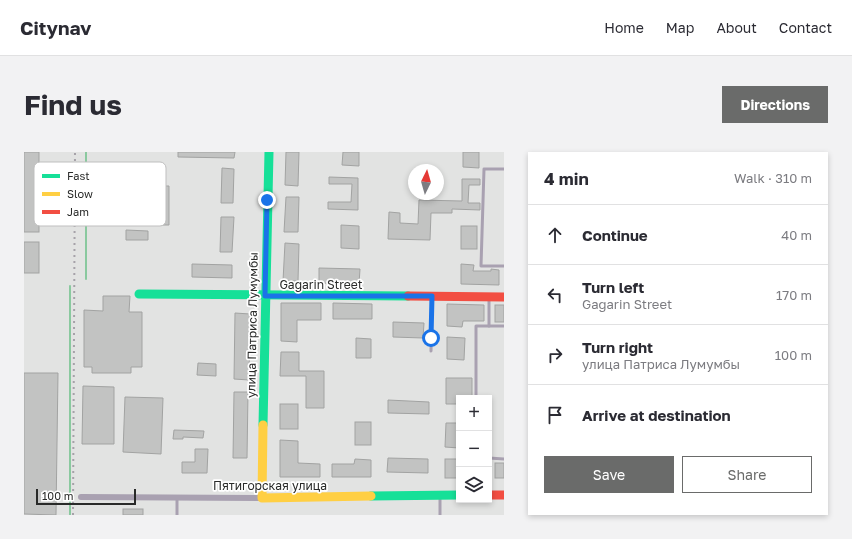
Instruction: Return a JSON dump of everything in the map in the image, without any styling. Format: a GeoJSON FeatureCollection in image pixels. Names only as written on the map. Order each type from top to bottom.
{"type":"FeatureCollection","features":[{"type":"Feature","properties":{"kind":"street","name":"улица Патриса Лумумбы"},"geometry":{"type":"LineString","coordinates":[[262,498],[263,385],[269,152]]}},
{"type":"Feature","properties":{"kind":"street","name":"Gagarin Street"},"geometry":{"type":"LineString","coordinates":[[139,294],[504,297]]}},
{"type":"Feature","properties":{"kind":"street","name":"Пятигорская улица"},"geometry":{"type":"LineString","coordinates":[[81,497],[262,498],[456,495]]}},
{"type":"Feature","properties":{"kind":"street"},"geometry":{"type":"LineString","coordinates":[[492,495],[504,495]]}},
{"type":"Feature","properties":{"kind":"lane"},"geometry":{"type":"LineString","coordinates":[[504,169],[484,169],[481,266],[504,266]]}},
{"type":"Feature","properties":{"kind":"lane"},"geometry":{"type":"LineString","coordinates":[[431,351],[432,296]]}},
{"type":"Feature","properties":{"kind":"lane"},"geometry":{"type":"LineString","coordinates":[[489,297],[489,326]]}},
{"type":"Feature","properties":{"kind":"lane"},"geometry":{"type":"LineString","coordinates":[[476,395],[476,326],[504,326]]}},
{"type":"Feature","properties":{"kind":"lane"},"geometry":{"type":"LineString","coordinates":[[492,458],[504,459]]}},
{"type":"Feature","properties":{"kind":"lane"},"geometry":{"type":"LineString","coordinates":[[440,495],[440,515]]}},
{"type":"Feature","properties":{"kind":"lane"},"geometry":{"type":"LineString","coordinates":[[177,497],[177,515]]}},
{"type":"Feature","properties":{"kind":"building"},"geometry":{"type":"Polygon","coordinates":[[[24,152],[39,152],[39,162],[34,162],[34,226],[39,226],[39,232],[24,232],[24,152]]]}},
{"type":"Feature","properties":{"kind":"building"},"geometry":{"type":"Polygon","coordinates":[[[178,152],[235,152],[234,158],[178,157],[178,152]]]}},
{"type":"Feature","properties":{"kind":"building"},"geometry":{"type":"Polygon","coordinates":[[[286,152],[299,152],[298,186],[285,185],[286,152]]]}},
{"type":"Feature","properties":{"kind":"building"},"geometry":{"type":"Polygon","coordinates":[[[343,152],[359,152],[359,166],[342,165],[343,152]]]}},
{"type":"Feature","properties":{"kind":"building"},"geometry":{"type":"Polygon","coordinates":[[[463,152],[479,152],[479,168],[463,167],[463,152]]]}},
{"type":"Feature","properties":{"kind":"building"},"geometry":{"type":"Polygon","coordinates":[[[222,168],[234,169],[233,203],[221,203],[222,168]]]}},
{"type":"Feature","properties":{"kind":"building"},"geometry":{"type":"Polygon","coordinates":[[[329,177],[358,178],[358,210],[328,209],[328,202],[351,202],[352,184],[329,184],[329,177]]]}},
{"type":"Feature","properties":{"kind":"building"},"geometry":{"type":"Polygon","coordinates":[[[462,179],[480,179],[480,185],[469,185],[468,203],[480,203],[480,210],[452,209],[452,213],[431,213],[430,240],[388,239],[389,212],[400,213],[400,223],[418,224],[419,200],[462,201],[462,179]]]}},
{"type":"Feature","properties":{"kind":"building"},"geometry":{"type":"Polygon","coordinates":[[[166,186],[169,186],[169,225],[166,225],[166,186]]]}},
{"type":"Feature","properties":{"kind":"building"},"geometry":{"type":"Polygon","coordinates":[[[286,197],[299,197],[298,232],[284,232],[286,197]]]}},
{"type":"Feature","properties":{"kind":"building"},"geometry":{"type":"Polygon","coordinates":[[[221,217],[234,217],[232,252],[220,252],[221,217]]]}},
{"type":"Feature","properties":{"kind":"building"},"geometry":{"type":"Polygon","coordinates":[[[341,225],[359,226],[359,249],[341,248],[341,225]]]}},
{"type":"Feature","properties":{"kind":"building"},"geometry":{"type":"Polygon","coordinates":[[[461,226],[477,226],[477,249],[461,249],[461,226]]]}},
{"type":"Feature","properties":{"kind":"building"},"geometry":{"type":"Polygon","coordinates":[[[126,230],[148,231],[148,240],[126,240],[126,230]]]}},
{"type":"Feature","properties":{"kind":"building"},"geometry":{"type":"Polygon","coordinates":[[[24,242],[39,242],[39,273],[24,273],[24,242]]]}},
{"type":"Feature","properties":{"kind":"building"},"geometry":{"type":"Polygon","coordinates":[[[285,243],[299,244],[298,281],[283,281],[285,243]]]}},
{"type":"Feature","properties":{"kind":"building"},"geometry":{"type":"Polygon","coordinates":[[[192,264],[232,265],[232,278],[192,277],[192,264]]]}},
{"type":"Feature","properties":{"kind":"building"},"geometry":{"type":"Polygon","coordinates":[[[461,264],[474,265],[473,271],[491,271],[491,269],[499,270],[499,285],[461,284],[461,264]]]}},
{"type":"Feature","properties":{"kind":"building"},"geometry":{"type":"Polygon","coordinates":[[[319,268],[360,269],[359,284],[319,283],[319,268]]]}},
{"type":"Feature","properties":{"kind":"building"},"geometry":{"type":"Polygon","coordinates":[[[103,296],[130,296],[129,312],[142,312],[142,367],[131,367],[131,373],[92,373],[92,367],[84,367],[84,310],[103,311],[103,296]]]}},
{"type":"Feature","properties":{"kind":"building"},"geometry":{"type":"Polygon","coordinates":[[[281,303],[321,303],[321,320],[297,320],[297,342],[281,341],[281,303]]]}},
{"type":"Feature","properties":{"kind":"building"},"geometry":{"type":"Polygon","coordinates":[[[333,303],[372,304],[372,319],[333,319],[333,303]]]}},
{"type":"Feature","properties":{"kind":"building"},"geometry":{"type":"Polygon","coordinates":[[[447,304],[484,305],[484,321],[463,321],[462,327],[447,326],[447,304]]]}},
{"type":"Feature","properties":{"kind":"building"},"geometry":{"type":"Polygon","coordinates":[[[495,305],[504,305],[504,322],[495,322],[495,305]]]}},
{"type":"Feature","properties":{"kind":"building"},"geometry":{"type":"Polygon","coordinates":[[[235,313],[250,314],[249,380],[234,379],[235,313]]]}},
{"type":"Feature","properties":{"kind":"building"},"geometry":{"type":"Polygon","coordinates":[[[393,322],[424,323],[423,338],[393,337],[393,322]]]}},
{"type":"Feature","properties":{"kind":"building"},"geometry":{"type":"Polygon","coordinates":[[[447,337],[465,338],[464,360],[447,359],[447,337]]]}},
{"type":"Feature","properties":{"kind":"building"},"geometry":{"type":"Polygon","coordinates":[[[356,338],[371,339],[371,358],[356,358],[356,338]]]}},
{"type":"Feature","properties":{"kind":"building"},"geometry":{"type":"Polygon","coordinates":[[[281,352],[299,352],[299,371],[324,371],[324,408],[306,408],[306,376],[280,376],[281,352]]]}},
{"type":"Feature","properties":{"kind":"building"},"geometry":{"type":"Polygon","coordinates":[[[198,363],[216,364],[216,376],[197,375],[198,363]]]}},
{"type":"Feature","properties":{"kind":"building"},"geometry":{"type":"Polygon","coordinates":[[[24,373],[58,373],[56,515],[24,514],[24,373]]]}},
{"type":"Feature","properties":{"kind":"building"},"geometry":{"type":"Polygon","coordinates":[[[446,378],[472,378],[472,395],[456,395],[456,404],[446,404],[446,378]]]}},
{"type":"Feature","properties":{"kind":"building"},"geometry":{"type":"Polygon","coordinates":[[[83,386],[114,387],[114,444],[82,444],[83,386]]]}},
{"type":"Feature","properties":{"kind":"building"},"geometry":{"type":"Polygon","coordinates":[[[234,392],[248,392],[247,458],[233,458],[234,392]]]}},
{"type":"Feature","properties":{"kind":"building"},"geometry":{"type":"Polygon","coordinates":[[[125,397],[163,398],[161,454],[123,452],[125,397]]]}},
{"type":"Feature","properties":{"kind":"building"},"geometry":{"type":"Polygon","coordinates":[[[388,400],[429,402],[429,414],[388,413],[388,400]]]}},
{"type":"Feature","properties":{"kind":"building"},"geometry":{"type":"Polygon","coordinates":[[[280,404],[298,404],[298,429],[280,429],[280,404]]]}},
{"type":"Feature","properties":{"kind":"building"},"geometry":{"type":"Polygon","coordinates":[[[355,422],[371,422],[371,445],[355,445],[355,422]]]}},
{"type":"Feature","properties":{"kind":"building"},"geometry":{"type":"Polygon","coordinates":[[[446,423],[456,423],[456,448],[445,447],[446,423]]]}},
{"type":"Feature","properties":{"kind":"building"},"geometry":{"type":"Polygon","coordinates":[[[174,430],[204,431],[203,438],[183,437],[183,439],[173,439],[174,430]]]}},
{"type":"Feature","properties":{"kind":"building"},"geometry":{"type":"Polygon","coordinates":[[[280,440],[298,441],[298,463],[320,464],[320,477],[280,477],[280,440]]]}},
{"type":"Feature","properties":{"kind":"building"},"geometry":{"type":"Polygon","coordinates":[[[195,449],[208,449],[207,473],[182,473],[182,462],[195,462],[195,449]]]}},
{"type":"Feature","properties":{"kind":"building"},"geometry":{"type":"Polygon","coordinates":[[[388,458],[428,459],[428,473],[387,472],[388,458]]]}},
{"type":"Feature","properties":{"kind":"building"},"geometry":{"type":"Polygon","coordinates":[[[355,459],[371,460],[371,477],[332,477],[332,464],[354,464],[355,459]]]}},
{"type":"Feature","properties":{"kind":"building"},"geometry":{"type":"Polygon","coordinates":[[[445,459],[456,459],[456,478],[445,478],[445,459]]]}},
{"type":"Feature","properties":{"kind":"building"},"geometry":{"type":"Polygon","coordinates":[[[495,463],[504,463],[504,478],[495,478],[495,463]]]}},
{"type":"Feature","properties":{"kind":"building"},"geometry":{"type":"Polygon","coordinates":[[[123,509],[143,509],[143,515],[123,515],[123,509]]]}},
{"type":"Feature","properties":{"kind":"waterway"},"geometry":{"type":"LineString","coordinates":[[86,152],[86,162]]}},
{"type":"Feature","properties":{"kind":"waterway"},"geometry":{"type":"LineString","coordinates":[[86,226],[86,279]]}},
{"type":"Feature","properties":{"kind":"waterway"},"geometry":{"type":"LineString","coordinates":[[70,286],[70,515]]}},
{"type":"Feature","properties":{"kind":"railway"},"geometry":{"type":"LineString","coordinates":[[75,152],[75,162]]}},
{"type":"Feature","properties":{"kind":"railway"},"geometry":{"type":"LineString","coordinates":[[73,515],[75,226]]}},
{"type":"Feature","properties":{"kind":"traffic: fast"},"geometry":{"type":"LineString","coordinates":[[263,425],[269,152]]}},
{"type":"Feature","properties":{"kind":"traffic: fast"},"geometry":{"type":"LineString","coordinates":[[139,294],[408,296]]}},
{"type":"Feature","properties":{"kind":"traffic: fast"},"geometry":{"type":"LineString","coordinates":[[371,496],[456,495]]}},
{"type":"Feature","properties":{"kind":"traffic: slow"},"geometry":{"type":"LineString","coordinates":[[263,425],[262,498],[371,496]]}},
{"type":"Feature","properties":{"kind":"traffic: jam"},"geometry":{"type":"LineString","coordinates":[[408,296],[504,297]]}},
{"type":"Feature","properties":{"kind":"traffic: jam"},"geometry":{"type":"LineString","coordinates":[[492,495],[504,495]]}},
{"type":"Feature","properties":{"kind":"route"},"geometry":{"type":"LineString","coordinates":[[267,200],[265,296],[432,296],[431,338]]}}]}
